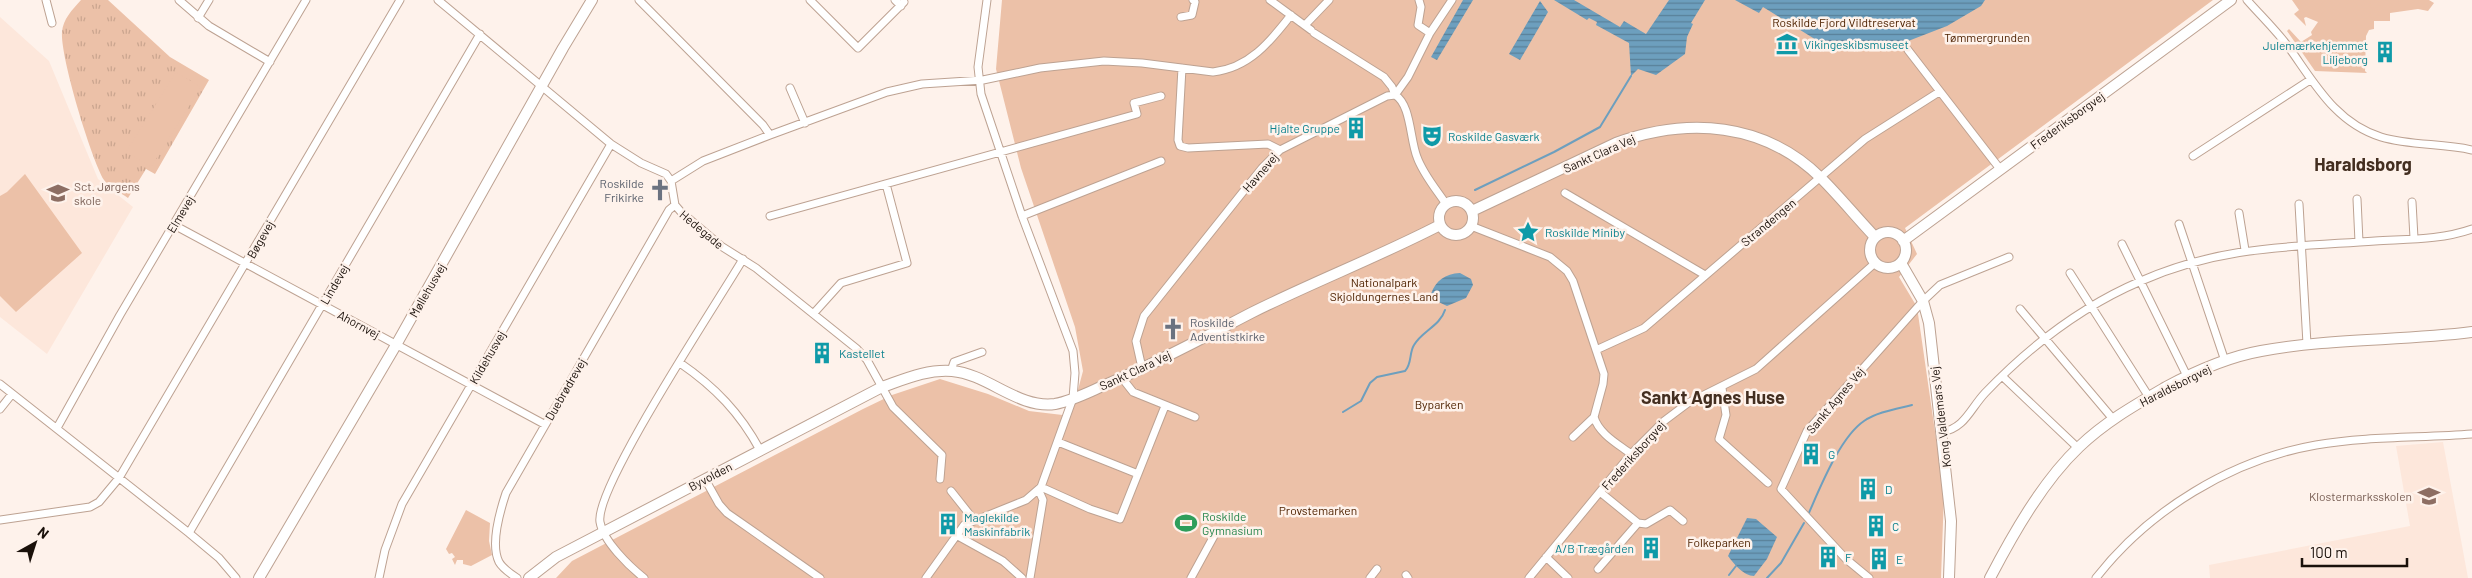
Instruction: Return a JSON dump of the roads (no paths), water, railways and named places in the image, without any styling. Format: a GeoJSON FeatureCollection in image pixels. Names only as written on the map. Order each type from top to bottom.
{"type":"FeatureCollection","features":[{"type":"Feature","properties":{"kind":"main road","name":"Møllehusvej"},"geometry":{"type":"LineString","coordinates":[[258,578],[396,345],[563,48],[592,0]]}},
{"type":"Feature","properties":{"kind":"main road","name":"Frederiksborgvej"},"geometry":{"type":"LineString","coordinates":[[1904,240],[2231,0]]}},
{"type":"Feature","properties":{"kind":"main road","name":"Sankt Clara Vej"},"geometry":{"type":"LineString","coordinates":[[1472,211],[1640,134],[1669,128],[1697,127],[1725,129],[1749,136],[1775,146],[1797,159],[1820,177],[1875,237]]}},
{"type":"Feature","properties":{"kind":"main road"},"geometry":{"type":"LineString","coordinates":[[1460,201],[1472,211],[1471,226],[1464,233],[1455,235],[1444,230],[1440,225],[1439,213],[1446,204],[1460,201]]}},
{"type":"Feature","properties":{"kind":"main road","name":"Sankt Clara Vej"},"geometry":{"type":"LineString","coordinates":[[951,371],[976,377],[1023,399],[1053,404],[1122,378],[1282,298],[1440,225]]}},
{"type":"Feature","properties":{"kind":"main road"},"geometry":{"type":"LineString","coordinates":[[1890,232],[1904,240],[1906,252],[1897,266],[1885,268],[1875,263],[1870,253],[1875,237],[1890,232]]}},
{"type":"Feature","properties":{"kind":"main road","name":"Kong Valdemars Vej"},"geometry":{"type":"LineString","coordinates":[[1901,262],[1923,301],[1929,323],[1951,521],[1949,578]]}},
{"type":"Feature","properties":{"kind":"main road","name":"Haraldsborgvej"},"geometry":{"type":"LineString","coordinates":[[1990,578],[2036,500],[2078,448],[2113,418],[2187,376],[2224,360],[2259,351],[2307,344],[2425,338],[2472,332]]}},
{"type":"Feature","properties":{"kind":"main road","name":"Byvolden"},"geometry":{"type":"LineString","coordinates":[[529,578],[556,557],[882,387],[931,371],[951,371]]}},
{"type":"Feature","properties":{"kind":"main road","name":"Byvolden"},"geometry":{"type":"LineString","coordinates":[[534,578],[541,568]]}},
{"type":"Feature","properties":{"kind":"street"},"geometry":{"type":"LineString","coordinates":[[46,0],[52,23]]}},
{"type":"Feature","properties":{"kind":"street"},"geometry":{"type":"LineString","coordinates":[[179,0],[198,18],[270,62]]}},
{"type":"Feature","properties":{"kind":"street"},"geometry":{"type":"LineString","coordinates":[[198,18],[209,0]]}},
{"type":"Feature","properties":{"kind":"street","name":"Elmevej"},"geometry":{"type":"LineString","coordinates":[[57,428],[306,0]]}},
{"type":"Feature","properties":{"kind":"street","name":"Bøgevej"},"geometry":{"type":"LineString","coordinates":[[0,520],[90,507],[99,502],[119,478],[400,0]]}},
{"type":"Feature","properties":{"kind":"street"},"geometry":{"type":"LineString","coordinates":[[638,0],[763,125],[770,135]]}},
{"type":"Feature","properties":{"kind":"street"},"geometry":{"type":"LineString","coordinates":[[810,0],[858,48],[902,4],[895,0]]}},
{"type":"Feature","properties":{"kind":"street"},"geometry":{"type":"LineString","coordinates":[[926,578],[964,525],[1026,500],[1040,489],[1073,398],[1075,372],[1073,351],[1022,216],[979,80],[979,46],[987,0]]}},
{"type":"Feature","properties":{"kind":"street"},"geometry":{"type":"LineString","coordinates":[[1181,17],[1192,15],[1195,2],[1193,0]]}},
{"type":"Feature","properties":{"kind":"street"},"geometry":{"type":"LineString","coordinates":[[1270,0],[1384,78],[1392,87],[1395,95],[1400,98],[1405,107],[1416,156],[1423,171],[1446,204]]}},
{"type":"Feature","properties":{"kind":"street"},"geometry":{"type":"LineString","coordinates":[[1310,29],[1329,0]]}},
{"type":"Feature","properties":{"kind":"street"},"geometry":{"type":"LineString","coordinates":[[1419,0],[1421,7],[1418,25],[1430,33]]}},
{"type":"Feature","properties":{"kind":"street"},"geometry":{"type":"LineString","coordinates":[[1395,95],[1408,77],[1430,33],[1452,0]]}},
{"type":"Feature","properties":{"kind":"street"},"geometry":{"type":"LineString","coordinates":[[2247,0],[2284,42],[2310,80],[2328,102],[2342,115],[2379,136],[2404,143],[2472,150]]}},
{"type":"Feature","properties":{"kind":"street"},"geometry":{"type":"LineString","coordinates":[[441,1],[611,144],[640,163],[660,171],[671,181],[703,162],[770,135],[887,92],[909,87],[979,80],[1079,62],[1142,63],[1213,72],[1224,71],[1252,58],[1268,44],[1291,16]]}},
{"type":"Feature","properties":{"kind":"street","name":"Lindevej"},"geometry":{"type":"LineString","coordinates":[[189,533],[480,34]]}},
{"type":"Feature","properties":{"kind":"street"},"geometry":{"type":"LineString","coordinates":[[1908,50],[2000,169]]}},
{"type":"Feature","properties":{"kind":"street"},"geometry":{"type":"LineString","coordinates":[[1182,68],[1178,140],[1180,146],[1188,148],[1268,144],[1280,150]]}},
{"type":"Feature","properties":{"kind":"street"},"geometry":{"type":"LineString","coordinates":[[2193,156],[2310,80]]}},
{"type":"Feature","properties":{"kind":"street"},"geometry":{"type":"LineString","coordinates":[[790,88],[805,122]]}},
{"type":"Feature","properties":{"kind":"street","name":"Strandengen"},"geometry":{"type":"LineString","coordinates":[[1596,350],[1644,328],[1865,139],[1939,92]]}},
{"type":"Feature","properties":{"kind":"street","name":"Havnevej"},"geometry":{"type":"LineString","coordinates":[[1142,368],[1136,351],[1136,340],[1144,316],[1262,168],[1280,150],[1387,96],[1395,95]]}},
{"type":"Feature","properties":{"kind":"street"},"geometry":{"type":"LineString","coordinates":[[770,216],[1137,114],[1134,103],[1161,96]]}},
{"type":"Feature","properties":{"kind":"street","name":"Kildehusvej"},"geometry":{"type":"LineString","coordinates":[[379,578],[385,550],[402,504],[611,144]]}},
{"type":"Feature","properties":{"kind":"street"},"geometry":{"type":"LineString","coordinates":[[1022,216],[1161,160]]}},
{"type":"Feature","properties":{"kind":"street","name":"Hedegade"},"geometry":{"type":"LineString","coordinates":[[671,181],[675,205],[721,246],[743,259],[814,313],[862,354],[893,406],[942,455],[940,479]]}},
{"type":"Feature","properties":{"kind":"street"},"geometry":{"type":"LineString","coordinates":[[814,313],[840,283],[907,263],[886,184]]}},
{"type":"Feature","properties":{"kind":"street"},"geometry":{"type":"LineString","coordinates":[[1565,193],[1705,275]]}},
{"type":"Feature","properties":{"kind":"street"},"geometry":{"type":"LineString","coordinates":[[2356,199],[2359,242]]}},
{"type":"Feature","properties":{"kind":"street"},"geometry":{"type":"LineString","coordinates":[[2412,202],[2414,238]]}},
{"type":"Feature","properties":{"kind":"street"},"geometry":{"type":"LineString","coordinates":[[2299,204],[2307,344]]}},
{"type":"Feature","properties":{"kind":"street","name":"Duebrødrevej"},"geometry":{"type":"LineString","coordinates":[[517,578],[504,569],[497,555],[499,515],[508,489],[669,210],[675,205]]}},
{"type":"Feature","properties":{"kind":"street"},"geometry":{"type":"LineString","coordinates":[[2239,213],[2245,250]]}},
{"type":"Feature","properties":{"kind":"street"},"geometry":{"type":"LineString","coordinates":[[2179,224],[2224,360]]}},
{"type":"Feature","properties":{"kind":"street","name":"Ahornvej"},"geometry":{"type":"LineString","coordinates":[[174,225],[544,424]]}},
{"type":"Feature","properties":{"kind":"street"},"geometry":{"type":"LineString","coordinates":[[1471,226],[1550,257],[1561,264],[1573,281],[1604,374],[1604,384],[1594,417],[1573,437]]}},
{"type":"Feature","properties":{"kind":"street"},"geometry":{"type":"LineString","coordinates":[[1942,432],[1957,428],[2002,376],[2044,338],[2091,306],[2140,281],[2191,262],[2245,250],[2441,237],[2472,229]]}},
{"type":"Feature","properties":{"kind":"street"},"geometry":{"type":"LineString","coordinates":[[2122,244],[2187,376]]}},
{"type":"Feature","properties":{"kind":"street","name":"Sankt Agnes Vej"},"geometry":{"type":"LineString","coordinates":[[1869,578],[1846,559],[1782,489],[1807,431],[1923,301],[1940,285],[2009,257]]}},
{"type":"Feature","properties":{"kind":"street"},"geometry":{"type":"LineString","coordinates":[[644,578],[622,559],[599,521],[609,485],[743,259]]}},
{"type":"Feature","properties":{"kind":"street","name":"Frederiksborgvej"},"geometry":{"type":"LineString","coordinates":[[1529,578],[1631,454],[1664,421],[1682,407],[1747,375],[1769,360],[1875,263]]}},
{"type":"Feature","properties":{"kind":"street"},"geometry":{"type":"LineString","coordinates":[[2070,274],[2149,397]]}},
{"type":"Feature","properties":{"kind":"street"},"geometry":{"type":"LineString","coordinates":[[2020,309],[2113,418]]}},
{"type":"Feature","properties":{"kind":"street"},"geometry":{"type":"LineString","coordinates":[[951,371],[954,362],[982,352]]}},
{"type":"Feature","properties":{"kind":"street"},"geometry":{"type":"LineString","coordinates":[[680,363],[713,387],[735,409],[760,450]]}},
{"type":"Feature","properties":{"kind":"street"},"geometry":{"type":"LineString","coordinates":[[2002,376],[2078,448]]}},
{"type":"Feature","properties":{"kind":"street"},"geometry":{"type":"LineString","coordinates":[[1122,378],[1133,392],[1195,417]]}},
{"type":"Feature","properties":{"kind":"street"},"geometry":{"type":"LineString","coordinates":[[0,384],[189,533],[219,558],[236,578]]}},
{"type":"Feature","properties":{"kind":"street"},"geometry":{"type":"LineString","coordinates":[[1722,388],[1726,415],[1719,439],[1768,483]]}},
{"type":"Feature","properties":{"kind":"street"},"geometry":{"type":"LineString","coordinates":[[0,409],[12,394]]}},
{"type":"Feature","properties":{"kind":"street"},"geometry":{"type":"LineString","coordinates":[[1040,489],[1120,519],[1165,406]]}},
{"type":"Feature","properties":{"kind":"street"},"geometry":{"type":"LineString","coordinates":[[1594,417],[1597,427],[1631,454]]}},
{"type":"Feature","properties":{"kind":"street"},"geometry":{"type":"LineString","coordinates":[[2096,578],[2119,550],[2166,511],[2195,491],[2265,458],[2317,445],[2340,442],[2472,434]]}},
{"type":"Feature","properties":{"kind":"street"},"geometry":{"type":"LineString","coordinates":[[1058,442],[1138,474]]}},
{"type":"Feature","properties":{"kind":"street"},"geometry":{"type":"LineString","coordinates":[[705,479],[719,504],[727,513],[820,578]]}},
{"type":"Feature","properties":{"kind":"street"},"geometry":{"type":"LineString","coordinates":[[1030,578],[1043,500],[1040,489]]}},
{"type":"Feature","properties":{"kind":"street"},"geometry":{"type":"LineString","coordinates":[[951,491],[974,520]]}},
{"type":"Feature","properties":{"kind":"street"},"geometry":{"type":"LineString","coordinates":[[1600,492],[1638,524],[1646,524],[1670,510],[1683,521]]}},
{"type":"Feature","properties":{"kind":"street"},"geometry":{"type":"LineString","coordinates":[[1598,569],[1638,524]]}},
{"type":"Feature","properties":{"kind":"street"},"geometry":{"type":"LineString","coordinates":[[1190,578],[1215,534]]}},
{"type":"Feature","properties":{"kind":"street"},"geometry":{"type":"LineString","coordinates":[[956,535],[1002,561],[1022,578]]}},
{"type":"Feature","properties":{"kind":"street"},"geometry":{"type":"LineString","coordinates":[[1546,557],[1568,578]]}},
{"type":"Feature","properties":{"kind":"street"},"geometry":{"type":"LineString","coordinates":[[1370,578],[1377,569]]}},
{"type":"Feature","properties":{"kind":"water"},"geometry":{"type":"Polygon","coordinates":[[[1463,0],[1473,0],[1437,60],[1431,57],[1463,0]]]}},
{"type":"Feature","properties":{"kind":"water"},"geometry":{"type":"Polygon","coordinates":[[[1554,0],[1574,0],[1620,27],[1624,21],[1646,34],[1669,0],[1705,0],[1691,23],[1693,24],[1687,37],[1685,54],[1656,75],[1638,69],[1631,76],[1629,43],[1596,25],[1597,22],[1589,18],[1587,20],[1554,0]]]}},
{"type":"Feature","properties":{"kind":"water","name":"Roskilde Fjord Vildtreservat"},"geometry":{"type":"Polygon","coordinates":[[[1735,0],[1985,0],[1981,6],[1947,26],[1903,43],[1884,46],[1826,46],[1763,7],[1759,13],[1735,0]]]}},
{"type":"Feature","properties":{"kind":"water"},"geometry":{"type":"Polygon","coordinates":[[[1540,1],[1548,12],[1520,60],[1509,54],[1540,1]]]}},
{"type":"Feature","properties":{"kind":"water"},"geometry":{"type":"Polygon","coordinates":[[[1460,273],[1471,279],[1473,285],[1466,298],[1447,306],[1432,299],[1431,294],[1438,281],[1446,276],[1460,273]]]}},
{"type":"Feature","properties":{"kind":"water"},"geometry":{"type":"Polygon","coordinates":[[[1747,518],[1756,519],[1777,537],[1767,559],[1754,576],[1743,572],[1728,556],[1747,518]]]}},
{"type":"Feature","properties":{"kind":"waterway"},"geometry":{"type":"LineString","coordinates":[[1475,190],[1554,152],[1600,127],[1631,76]]}},
{"type":"Feature","properties":{"kind":"waterway"},"geometry":{"type":"LineString","coordinates":[[1343,412],[1361,401],[1370,383],[1377,377],[1405,371],[1409,365],[1411,351],[1417,340],[1443,316],[1445,310]]}},
{"type":"Feature","properties":{"kind":"waterway"},"geometry":{"type":"LineString","coordinates":[[1808,515],[1839,451],[1855,429],[1875,415],[1912,405]]}},
{"type":"Feature","properties":{"kind":"waterway"},"geometry":{"type":"LineString","coordinates":[[1767,578],[1781,563],[1804,523]]}},
{"type":"Feature","properties":{"kind":"waterway"},"geometry":{"type":"LineString","coordinates":[[1729,575],[1736,566]]}},
{"type":"Feature","properties":{"kind":"place","name":"Vikingeskibsmuseet"},"geometry":{"type":"Point","coordinates":[1787,44]}},
{"type":"Feature","properties":{"kind":"place","name":"Julemærkehjemmet Liljeborg"},"geometry":{"type":"Point","coordinates":[2385,52]}},
{"type":"Feature","properties":{"kind":"place","name":"Hjalte Gruppe"},"geometry":{"type":"Point","coordinates":[1356,128]}},
{"type":"Feature","properties":{"kind":"place","name":"Roskilde Gasværk"},"geometry":{"type":"Point","coordinates":[1432,136]}},
{"type":"Feature","properties":{"kind":"place","name":"Roskilde Frikirke"},"geometry":{"type":"Point","coordinates":[660,190]}},
{"type":"Feature","properties":{"kind":"place","name":"Sct. Jørgens skole"},"geometry":{"type":"Point","coordinates":[58,193]}},
{"type":"Feature","properties":{"kind":"place","name":"Roskilde Miniby"},"geometry":{"type":"Point","coordinates":[1528,232]}},
{"type":"Feature","properties":{"kind":"place","name":"Roskilde Adventistkirke"},"geometry":{"type":"Point","coordinates":[1173,329]}},
{"type":"Feature","properties":{"kind":"place","name":"Kastellet"},"geometry":{"type":"Point","coordinates":[822,353]}},
{"type":"Feature","properties":{"kind":"place","name":"G"},"geometry":{"type":"Point","coordinates":[1811,454]}},
{"type":"Feature","properties":{"kind":"place","name":"D"},"geometry":{"type":"Point","coordinates":[1868,489]}},
{"type":"Feature","properties":{"kind":"place","name":"Klostermarksskolen"},"geometry":{"type":"Point","coordinates":[2429,496]}},
{"type":"Feature","properties":{"kind":"place","name":"Roskilde Gymnasium"},"geometry":{"type":"Point","coordinates":[1186,523]}},
{"type":"Feature","properties":{"kind":"place","name":"Maglekilde Maskinfabrik"},"geometry":{"type":"Point","coordinates":[948,524]}},
{"type":"Feature","properties":{"kind":"place","name":"C"},"geometry":{"type":"Point","coordinates":[1876,526]}},
{"type":"Feature","properties":{"kind":"place","name":"A/B Trægården"},"geometry":{"type":"Point","coordinates":[1651,548]}},
{"type":"Feature","properties":{"kind":"place","name":"F"},"geometry":{"type":"Point","coordinates":[1828,557]}},
{"type":"Feature","properties":{"kind":"place","name":"E"},"geometry":{"type":"Point","coordinates":[1879,559]}},
{"type":"Feature","properties":{"kind":"district","name":"Haraldsborg"},"geometry":{"type":"Point","coordinates":[2363,164]}},
{"type":"Feature","properties":{"kind":"district","name":"Sankt Agnes Huse"},"geometry":{"type":"Point","coordinates":[1713,397]}},
{"type":"Feature","properties":{"kind":"park label","name":"Tømmergrunden"},"geometry":{"type":"Point","coordinates":[1987,37]}},
{"type":"Feature","properties":{"kind":"park label","name":"Nationalpark Skjoldungernes Land"},"geometry":{"type":"Point","coordinates":[1384,289]}},
{"type":"Feature","properties":{"kind":"park label","name":"Byparken"},"geometry":{"type":"Point","coordinates":[1439,404]}},
{"type":"Feature","properties":{"kind":"park label","name":"Provstemarken"},"geometry":{"type":"Point","coordinates":[1318,510]}},
{"type":"Feature","properties":{"kind":"park label","name":"Folkeparken"},"geometry":{"type":"Point","coordinates":[1719,542]}}]}
